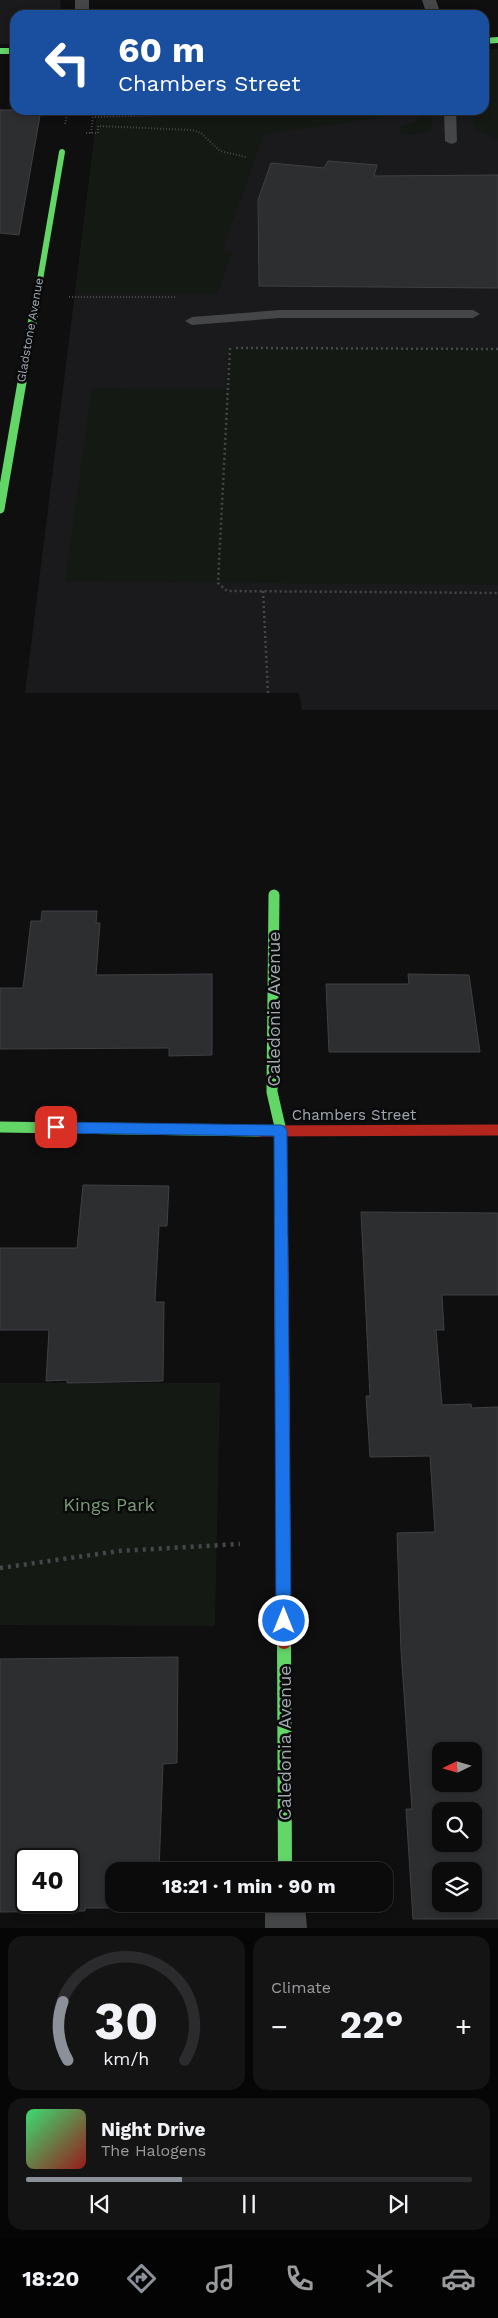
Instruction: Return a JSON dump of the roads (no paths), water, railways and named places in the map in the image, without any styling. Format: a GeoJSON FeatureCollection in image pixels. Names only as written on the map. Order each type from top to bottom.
{"type":"FeatureCollection","features":[{"type":"Feature","properties":{"kind":"street","name":"Gladstone Avenue"},"geometry":{"type":"LineString","coordinates":[[0,509],[62,152]]}},
{"type":"Feature","properties":{"kind":"street","name":"Caledonia Avenue"},"geometry":{"type":"LineString","coordinates":[[274,896],[272,1092],[281,1131],[285,1862]]}},
{"type":"Feature","properties":{"kind":"street","name":"Chambers Street"},"geometry":{"type":"LineString","coordinates":[[0,1127],[281,1131],[498,1130]]}},
{"type":"Feature","properties":{"kind":"street"},"geometry":{"type":"LineString","coordinates":[[286,1912],[286,1928]]}},
{"type":"Feature","properties":{"kind":"lane"},"geometry":{"type":"LineString","coordinates":[[450,115],[451,141]]}},
{"type":"Feature","properties":{"kind":"lane"},"geometry":{"type":"LineString","coordinates":[[192,320],[280,314],[472,314]]}},
{"type":"Feature","properties":{"kind":"park label","name":"Kings Park"},"geometry":{"type":"Point","coordinates":[109,1504]}}]}
